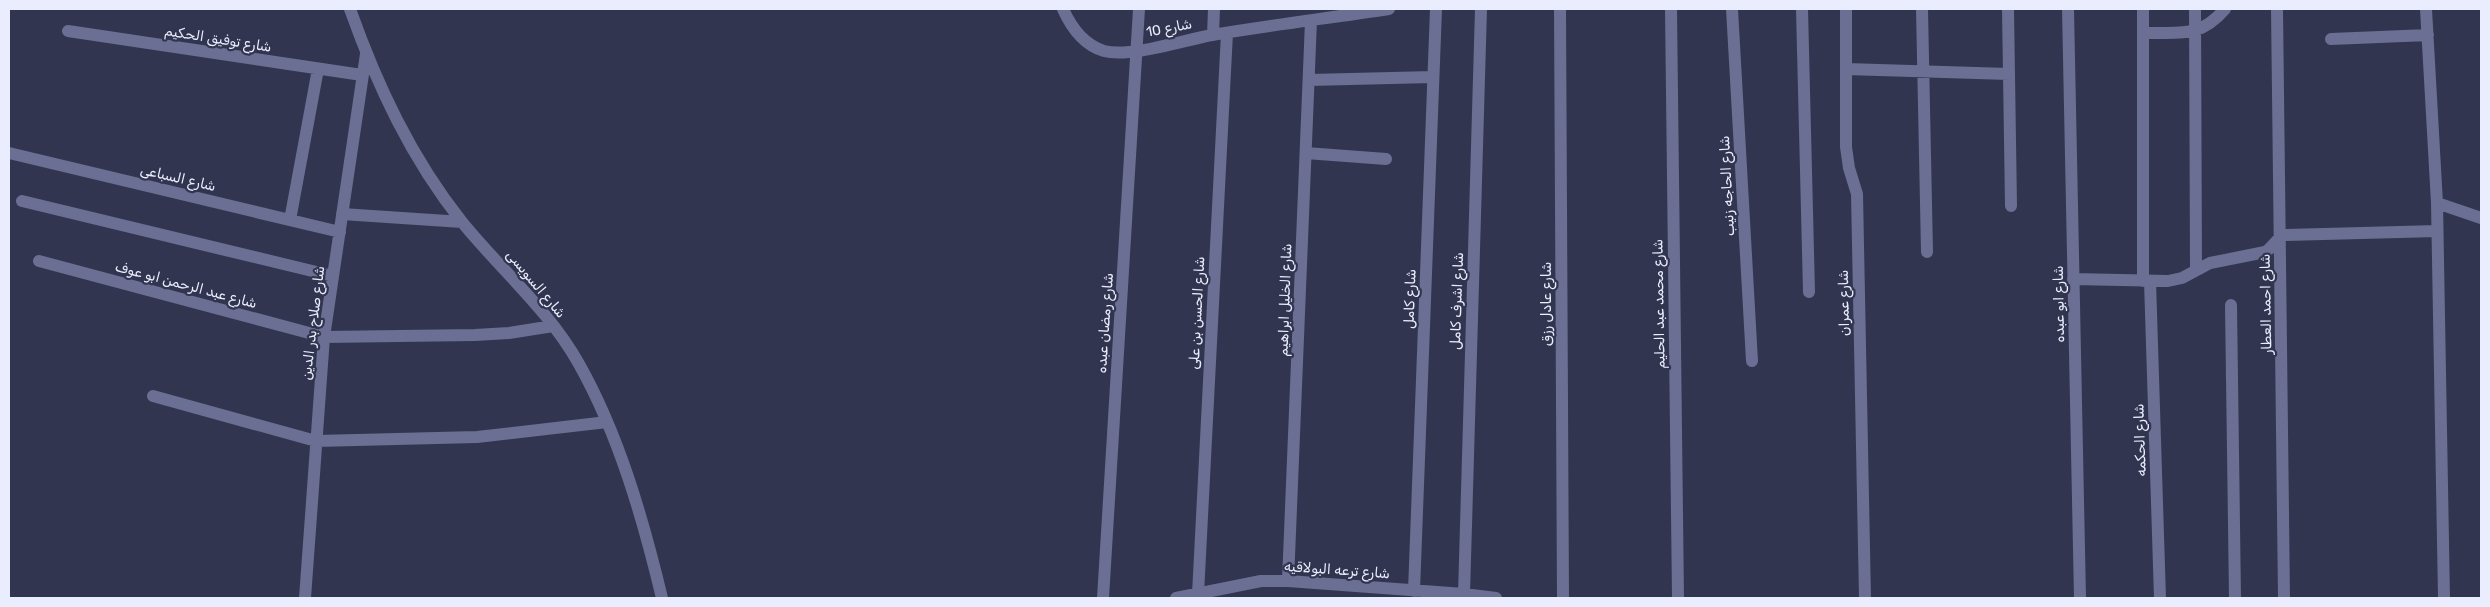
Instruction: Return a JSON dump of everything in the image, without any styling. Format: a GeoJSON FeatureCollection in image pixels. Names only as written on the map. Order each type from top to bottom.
{"type":"FeatureCollection","features":[{"type":"Feature","properties":{"kind":"street","name":"شارع السويسى"},"geometry":{"type":"LineString","coordinates":[[350,9],[366,53],[400,127],[428,176],[462,222],[553,326],[578,363],[606,422],[650,551],[662,598]]}},
{"type":"Feature","properties":{"kind":"street","name":"شارع 10"},"geometry":{"type":"LineString","coordinates":[[1063,9],[1069,15],[1084,41],[1104,50],[1125,52],[1213,35],[1311,21],[1366,10],[1389,9]]}},
{"type":"Feature","properties":{"kind":"street","name":"شارع رمضان عبده"},"geometry":{"type":"LineString","coordinates":[[1103,598],[1138,50],[1139,9]]}},
{"type":"Feature","properties":{"kind":"street"},"geometry":{"type":"LineString","coordinates":[[1213,35],[1214,9]]}},
{"type":"Feature","properties":{"kind":"street","name":"شارع كامل"},"geometry":{"type":"LineString","coordinates":[[1414,591],[1436,9]]}},
{"type":"Feature","properties":{"kind":"street","name":"شارع اشرف كامل"},"geometry":{"type":"LineString","coordinates":[[1464,594],[1481,9]]}},
{"type":"Feature","properties":{"kind":"street","name":"شارع عادل رزق"},"geometry":{"type":"LineString","coordinates":[[1560,9],[1563,598]]}},
{"type":"Feature","properties":{"kind":"street","name":"شارع محمد عبد الحليم"},"geometry":{"type":"LineString","coordinates":[[1671,9],[1678,598]]}},
{"type":"Feature","properties":{"kind":"street","name":"شارع الحاجه زنيب"},"geometry":{"type":"LineString","coordinates":[[1732,9],[1752,362]]}},
{"type":"Feature","properties":{"kind":"street"},"geometry":{"type":"LineString","coordinates":[[1802,9],[1809,292]]}},
{"type":"Feature","properties":{"kind":"street","name":"شارع عمران"},"geometry":{"type":"LineString","coordinates":[[1846,9],[1847,159],[1857,194],[1865,598]]}},
{"type":"Feature","properties":{"kind":"street"},"geometry":{"type":"LineString","coordinates":[[1922,9],[1927,252]]}},
{"type":"Feature","properties":{"kind":"street"},"geometry":{"type":"LineString","coordinates":[[2008,9],[2011,206]]}},
{"type":"Feature","properties":{"kind":"street","name":"شارع ابو عبده"},"geometry":{"type":"LineString","coordinates":[[2068,9],[2080,598]]}},
{"type":"Feature","properties":{"kind":"street","name":"شارع الحكمه"},"geometry":{"type":"LineString","coordinates":[[2143,9],[2147,281],[2160,598]]}},
{"type":"Feature","properties":{"kind":"street"},"geometry":{"type":"LineString","coordinates":[[2195,9],[2196,270]]}},
{"type":"Feature","properties":{"kind":"street"},"geometry":{"type":"LineString","coordinates":[[2143,33],[2196,32],[2206,27],[2225,9]]}},
{"type":"Feature","properties":{"kind":"street","name":"شارع احمد العطار"},"geometry":{"type":"LineString","coordinates":[[2277,9],[2284,598]]}},
{"type":"Feature","properties":{"kind":"street"},"geometry":{"type":"LineString","coordinates":[[2426,9],[2437,204],[2444,598]]}},
{"type":"Feature","properties":{"kind":"street","name":"شارع الخليل ابراهيم"},"geometry":{"type":"LineString","coordinates":[[1288,581],[1311,21]]}},
{"type":"Feature","properties":{"kind":"street","name":"شارع توفيق الحكيم"},"geometry":{"type":"LineString","coordinates":[[68,31],[362,75]]}},
{"type":"Feature","properties":{"kind":"street","name":"شارع الحسن بن على"},"geometry":{"type":"LineString","coordinates":[[1198,594],[1227,33]]}},
{"type":"Feature","properties":{"kind":"street"},"geometry":{"type":"LineString","coordinates":[[2331,39],[2428,35]]}},
{"type":"Feature","properties":{"kind":"street","name":"شارع صلاح بدر الدين"},"geometry":{"type":"LineString","coordinates":[[305,598],[324,337],[366,53]]}},
{"type":"Feature","properties":{"kind":"street"},"geometry":{"type":"LineString","coordinates":[[290,220],[318,69]]}},
{"type":"Feature","properties":{"kind":"street"},"geometry":{"type":"LineString","coordinates":[[1846,69],[2009,74]]}},
{"type":"Feature","properties":{"kind":"street"},"geometry":{"type":"LineString","coordinates":[[1309,80],[1433,77]]}},
{"type":"Feature","properties":{"kind":"street","name":"شارع السباعى"},"geometry":{"type":"LineString","coordinates":[[9,153],[340,232]]}},
{"type":"Feature","properties":{"kind":"street"},"geometry":{"type":"LineString","coordinates":[[1306,154],[1386,159]]}},
{"type":"Feature","properties":{"kind":"street"},"geometry":{"type":"LineString","coordinates":[[22,201],[333,276]]}},
{"type":"Feature","properties":{"kind":"street"},"geometry":{"type":"LineString","coordinates":[[2437,204],[2481,218]]}},
{"type":"Feature","properties":{"kind":"street"},"geometry":{"type":"LineString","coordinates":[[342,214],[462,222]]}},
{"type":"Feature","properties":{"kind":"street"},"geometry":{"type":"LineString","coordinates":[[2074,279],[2168,281],[2182,278],[2219,260],[2265,252],[2280,237],[2294,234],[2437,231]]}},
{"type":"Feature","properties":{"kind":"street","name":"شارع عبد الرحمن ابو عوف"},"geometry":{"type":"LineString","coordinates":[[39,261],[324,337],[475,335],[553,326]]}},
{"type":"Feature","properties":{"kind":"street"},"geometry":{"type":"LineString","coordinates":[[2232,305],[2235,598]]}},
{"type":"Feature","properties":{"kind":"street"},"geometry":{"type":"LineString","coordinates":[[153,396],[316,441],[476,436],[606,422]]}},
{"type":"Feature","properties":{"kind":"street","name":"شارع ترعه البولاقيه"},"geometry":{"type":"LineString","coordinates":[[1176,598],[1261,582],[1288,581],[1496,598]]}}]}
